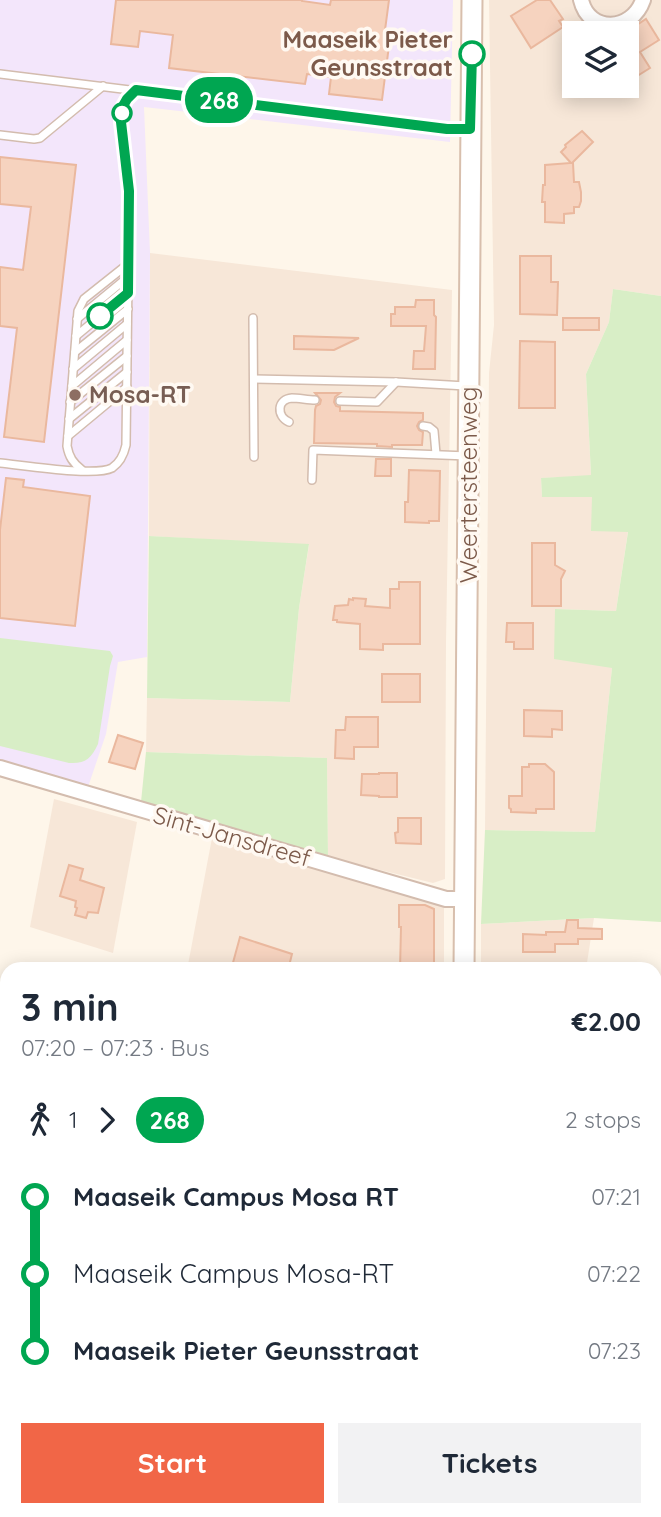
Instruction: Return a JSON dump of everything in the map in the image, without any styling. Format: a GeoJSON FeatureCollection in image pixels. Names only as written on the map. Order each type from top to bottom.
{"type":"FeatureCollection","features":[{"type":"Feature","properties":{"kind":"main road","name":"Weertersteenweg"},"geometry":{"type":"LineString","coordinates":[[464,962],[472,0]]}},
{"type":"Feature","properties":{"kind":"street"},"geometry":{"type":"LineString","coordinates":[[581,0],[588,14],[596,21],[616,25],[634,16],[643,0]]}},
{"type":"Feature","properties":{"kind":"street","name":"Sint-Jansdreef"},"geometry":{"type":"LineString","coordinates":[[0,768],[446,899],[465,899]]}},
{"type":"Feature","properties":{"kind":"lane"},"geometry":{"type":"LineString","coordinates":[[0,74],[447,129],[470,129]]}},
{"type":"Feature","properties":{"kind":"lane"},"geometry":{"type":"LineString","coordinates":[[0,135],[40,138],[103,86]]}},
{"type":"Feature","properties":{"kind":"lane"},"geometry":{"type":"LineString","coordinates":[[0,463],[104,470],[113,467],[124,453],[129,191],[121,122],[123,106],[136,90]]}},
{"type":"Feature","properties":{"kind":"lane"},"geometry":{"type":"LineString","coordinates":[[82,470],[69,456],[67,446],[79,307],[84,299],[128,264]]}},
{"type":"Feature","properties":{"kind":"lane"},"geometry":{"type":"LineString","coordinates":[[77,319],[128,277]]}},
{"type":"Feature","properties":{"kind":"lane"},"geometry":{"type":"LineString","coordinates":[[76,336],[128,293]]}},
{"type":"Feature","properties":{"kind":"lane"},"geometry":{"type":"LineString","coordinates":[[75,352],[128,309]]}},
{"type":"Feature","properties":{"kind":"lane"},"geometry":{"type":"LineString","coordinates":[[253,318],[254,457]]}},
{"type":"Feature","properties":{"kind":"lane"},"geometry":{"type":"LineString","coordinates":[[73,369],[128,324]]}},
{"type":"Feature","properties":{"kind":"lane"},"geometry":{"type":"LineString","coordinates":[[72,386],[127,340]]}},
{"type":"Feature","properties":{"kind":"lane"},"geometry":{"type":"LineString","coordinates":[[70,402],[127,356]]}},
{"type":"Feature","properties":{"kind":"lane"},"geometry":{"type":"LineString","coordinates":[[69,419],[127,372]]}},
{"type":"Feature","properties":{"kind":"lane"},"geometry":{"type":"LineString","coordinates":[[254,379],[470,386]]}},
{"type":"Feature","properties":{"kind":"lane"},"geometry":{"type":"LineString","coordinates":[[340,401],[377,402],[396,382]]}},
{"type":"Feature","properties":{"kind":"lane"},"geometry":{"type":"LineString","coordinates":[[68,436],[127,387]]}},
{"type":"Feature","properties":{"kind":"lane"},"geometry":{"type":"LineString","coordinates":[[289,422],[284,419],[280,410],[285,400],[315,400]]}},
{"type":"Feature","properties":{"kind":"lane"},"geometry":{"type":"LineString","coordinates":[[423,426],[434,431],[436,454]]}},
{"type":"Feature","properties":{"kind":"lane"},"geometry":{"type":"LineString","coordinates":[[312,480],[313,450],[469,456]]}},
{"type":"Feature","properties":{"kind":"shaded area","name":"Mosa-RT"},"geometry":{"type":"Polygon","coordinates":[[[0,0],[453,0],[450,142],[144,107],[150,253],[147,657],[118,662],[106,734],[88,787],[0,760],[0,0]]]}},
{"type":"Feature","properties":{"kind":"shaded area"},"geometry":{"type":"Polygon","coordinates":[[[489,0],[661,0],[661,296],[613,289],[609,322],[586,374],[591,476],[541,478],[542,497],[592,496],[628,531],[616,611],[556,609],[612,668],[595,832],[485,830],[489,373],[494,325],[489,0]]]}},
{"type":"Feature","properties":{"kind":"shaded area"},"geometry":{"type":"Polygon","coordinates":[[[150,253],[452,290],[445,879],[433,883],[328,857],[327,758],[146,752],[147,698],[290,702],[299,608],[309,545],[149,536],[150,253]]]}},
{"type":"Feature","properties":{"kind":"shaded area"},"geometry":{"type":"Polygon","coordinates":[[[54,799],[137,822],[113,953],[30,927],[54,799]]]}},
{"type":"Feature","properties":{"kind":"shaded area"},"geometry":{"type":"Polygon","coordinates":[[[212,838],[444,904],[444,962],[189,962],[212,838]]]}},
{"type":"Feature","properties":{"kind":"shaded area"},"geometry":{"type":"Polygon","coordinates":[[[594,918],[587,962],[481,962],[481,924],[594,918]]]}},
{"type":"Feature","properties":{"kind":"green space"},"geometry":{"type":"Polygon","coordinates":[[[613,289],[661,296],[661,922],[594,918],[481,924],[485,830],[595,832],[612,668],[554,659],[555,609],[616,611],[628,532],[591,531],[592,497],[542,497],[541,478],[591,475],[586,374],[609,322],[613,289]]]}},
{"type":"Feature","properties":{"kind":"green space"},"geometry":{"type":"Polygon","coordinates":[[[149,536],[309,544],[299,608],[290,702],[147,698],[149,536]]]}},
{"type":"Feature","properties":{"kind":"green space"},"geometry":{"type":"Polygon","coordinates":[[[0,638],[110,651],[113,656],[98,744],[87,760],[69,763],[0,746],[0,638]]]}},
{"type":"Feature","properties":{"kind":"green space"},"geometry":{"type":"Polygon","coordinates":[[[146,752],[327,758],[328,857],[141,802],[146,752]]]}},
{"type":"Feature","properties":{"kind":"building"},"geometry":{"type":"Polygon","coordinates":[[[116,0],[302,0],[330,5],[331,0],[389,0],[385,30],[391,30],[382,100],[329,94],[331,77],[307,74],[305,84],[169,68],[173,35],[140,31],[138,47],[111,44],[116,0]]]}},
{"type":"Feature","properties":{"kind":"building"},"geometry":{"type":"Polygon","coordinates":[[[537,0],[550,0],[563,19],[559,21],[562,28],[531,48],[511,16],[537,0]]]}},
{"type":"Feature","properties":{"kind":"building"},"geometry":{"type":"Polygon","coordinates":[[[646,19],[659,40],[640,52],[650,68],[639,75],[639,24],[646,19]]]}},
{"type":"Feature","properties":{"kind":"building"},"geometry":{"type":"Polygon","coordinates":[[[582,131],[593,142],[572,163],[574,182],[579,182],[581,192],[579,207],[574,207],[574,213],[564,214],[564,223],[545,222],[545,202],[542,202],[545,165],[571,163],[561,152],[565,145],[582,131]]]}},
{"type":"Feature","properties":{"kind":"building"},"geometry":{"type":"Polygon","coordinates":[[[0,157],[76,165],[44,442],[4,437],[17,328],[0,326],[0,267],[23,270],[31,207],[0,204],[0,157]]]}},
{"type":"Feature","properties":{"kind":"building"},"geometry":{"type":"Polygon","coordinates":[[[520,256],[551,256],[551,282],[558,282],[557,315],[520,314],[520,256]]]}},
{"type":"Feature","properties":{"kind":"building"},"geometry":{"type":"Polygon","coordinates":[[[416,300],[434,300],[435,369],[413,369],[414,351],[424,351],[426,326],[391,326],[391,314],[395,314],[395,307],[415,307],[416,300]]]}},
{"type":"Feature","properties":{"kind":"building"},"geometry":{"type":"Polygon","coordinates":[[[563,318],[599,318],[599,330],[563,330],[563,318]]]}},
{"type":"Feature","properties":{"kind":"building"},"geometry":{"type":"Polygon","coordinates":[[[294,336],[359,338],[334,350],[294,349],[294,336]]]}},
{"type":"Feature","properties":{"kind":"building"},"geometry":{"type":"Polygon","coordinates":[[[520,341],[555,342],[555,408],[519,408],[520,341]]]}},
{"type":"Feature","properties":{"kind":"building"},"geometry":{"type":"Polygon","coordinates":[[[315,393],[340,393],[334,402],[340,407],[340,411],[423,413],[423,420],[417,426],[423,432],[422,445],[392,447],[377,444],[314,443],[315,410],[321,400],[315,393]]]}},
{"type":"Feature","properties":{"kind":"building"},"geometry":{"type":"Polygon","coordinates":[[[376,459],[391,459],[391,476],[375,476],[376,459]]]}},
{"type":"Feature","properties":{"kind":"building"},"geometry":{"type":"Polygon","coordinates":[[[409,470],[440,471],[439,521],[405,522],[409,470]]]}},
{"type":"Feature","properties":{"kind":"building"},"geometry":{"type":"Polygon","coordinates":[[[6,478],[24,480],[23,487],[90,496],[75,626],[0,618],[0,530],[6,478]]]}},
{"type":"Feature","properties":{"kind":"building"},"geometry":{"type":"Polygon","coordinates":[[[532,543],[555,543],[555,565],[565,571],[561,579],[561,606],[532,606],[532,543]]]}},
{"type":"Feature","properties":{"kind":"building"},"geometry":{"type":"Polygon","coordinates":[[[399,582],[420,582],[420,644],[383,644],[383,650],[360,649],[360,624],[333,620],[335,606],[348,605],[349,599],[353,598],[366,599],[365,606],[390,608],[390,589],[399,589],[399,582]]]}},
{"type":"Feature","properties":{"kind":"building"},"geometry":{"type":"Polygon","coordinates":[[[507,623],[533,623],[533,649],[514,649],[514,642],[506,642],[507,623]]]}},
{"type":"Feature","properties":{"kind":"building"},"geometry":{"type":"Polygon","coordinates":[[[382,674],[420,674],[420,702],[382,702],[382,674]]]}},
{"type":"Feature","properties":{"kind":"building"},"geometry":{"type":"Polygon","coordinates":[[[524,710],[562,711],[562,730],[552,729],[552,737],[524,736],[524,710]]]}},
{"type":"Feature","properties":{"kind":"building"},"geometry":{"type":"Polygon","coordinates":[[[346,717],[378,717],[378,747],[354,747],[354,759],[335,758],[336,730],[345,730],[346,717]]]}},
{"type":"Feature","properties":{"kind":"building"},"geometry":{"type":"Polygon","coordinates":[[[118,735],[143,743],[135,769],[109,762],[118,735]]]}},
{"type":"Feature","properties":{"kind":"building"},"geometry":{"type":"Polygon","coordinates":[[[529,764],[545,764],[554,772],[554,809],[536,809],[536,813],[511,812],[509,796],[522,796],[522,767],[529,767],[529,764]]]}},
{"type":"Feature","properties":{"kind":"building"},"geometry":{"type":"Polygon","coordinates":[[[397,773],[397,797],[361,795],[362,774],[397,773]]]}},
{"type":"Feature","properties":{"kind":"building"},"geometry":{"type":"Polygon","coordinates":[[[398,818],[421,818],[421,844],[396,843],[398,818]]]}},
{"type":"Feature","properties":{"kind":"building"},"geometry":{"type":"Polygon","coordinates":[[[69,865],[83,869],[80,880],[104,888],[98,913],[88,912],[86,918],[75,915],[76,901],[60,896],[69,865]]]}},
{"type":"Feature","properties":{"kind":"building"},"geometry":{"type":"Polygon","coordinates":[[[399,905],[425,905],[434,909],[434,962],[400,962],[399,905]]]}},
{"type":"Feature","properties":{"kind":"building"},"geometry":{"type":"Polygon","coordinates":[[[567,920],[578,920],[578,928],[602,929],[602,939],[578,939],[578,944],[555,944],[555,952],[523,952],[523,934],[565,932],[567,920]]]}},
{"type":"Feature","properties":{"kind":"building"},"geometry":{"type":"Polygon","coordinates":[[[240,937],[292,954],[290,962],[233,962],[240,937]]]}},
{"type":"Feature","properties":{"kind":"bus line","name":"268"},"geometry":{"type":"LineString","coordinates":[[100,316],[128,293],[129,191],[121,122],[123,106],[136,90],[447,129],[470,129],[472,54]]}},
{"type":"Feature","properties":{"kind":"place","name":"Maaseik Pieter Geunsstraat"},"geometry":{"type":"Point","coordinates":[472,54]}},
{"type":"Feature","properties":{"kind":"place","name":"Mosa-RT"},"geometry":{"type":"Point","coordinates":[75,395]}}]}
